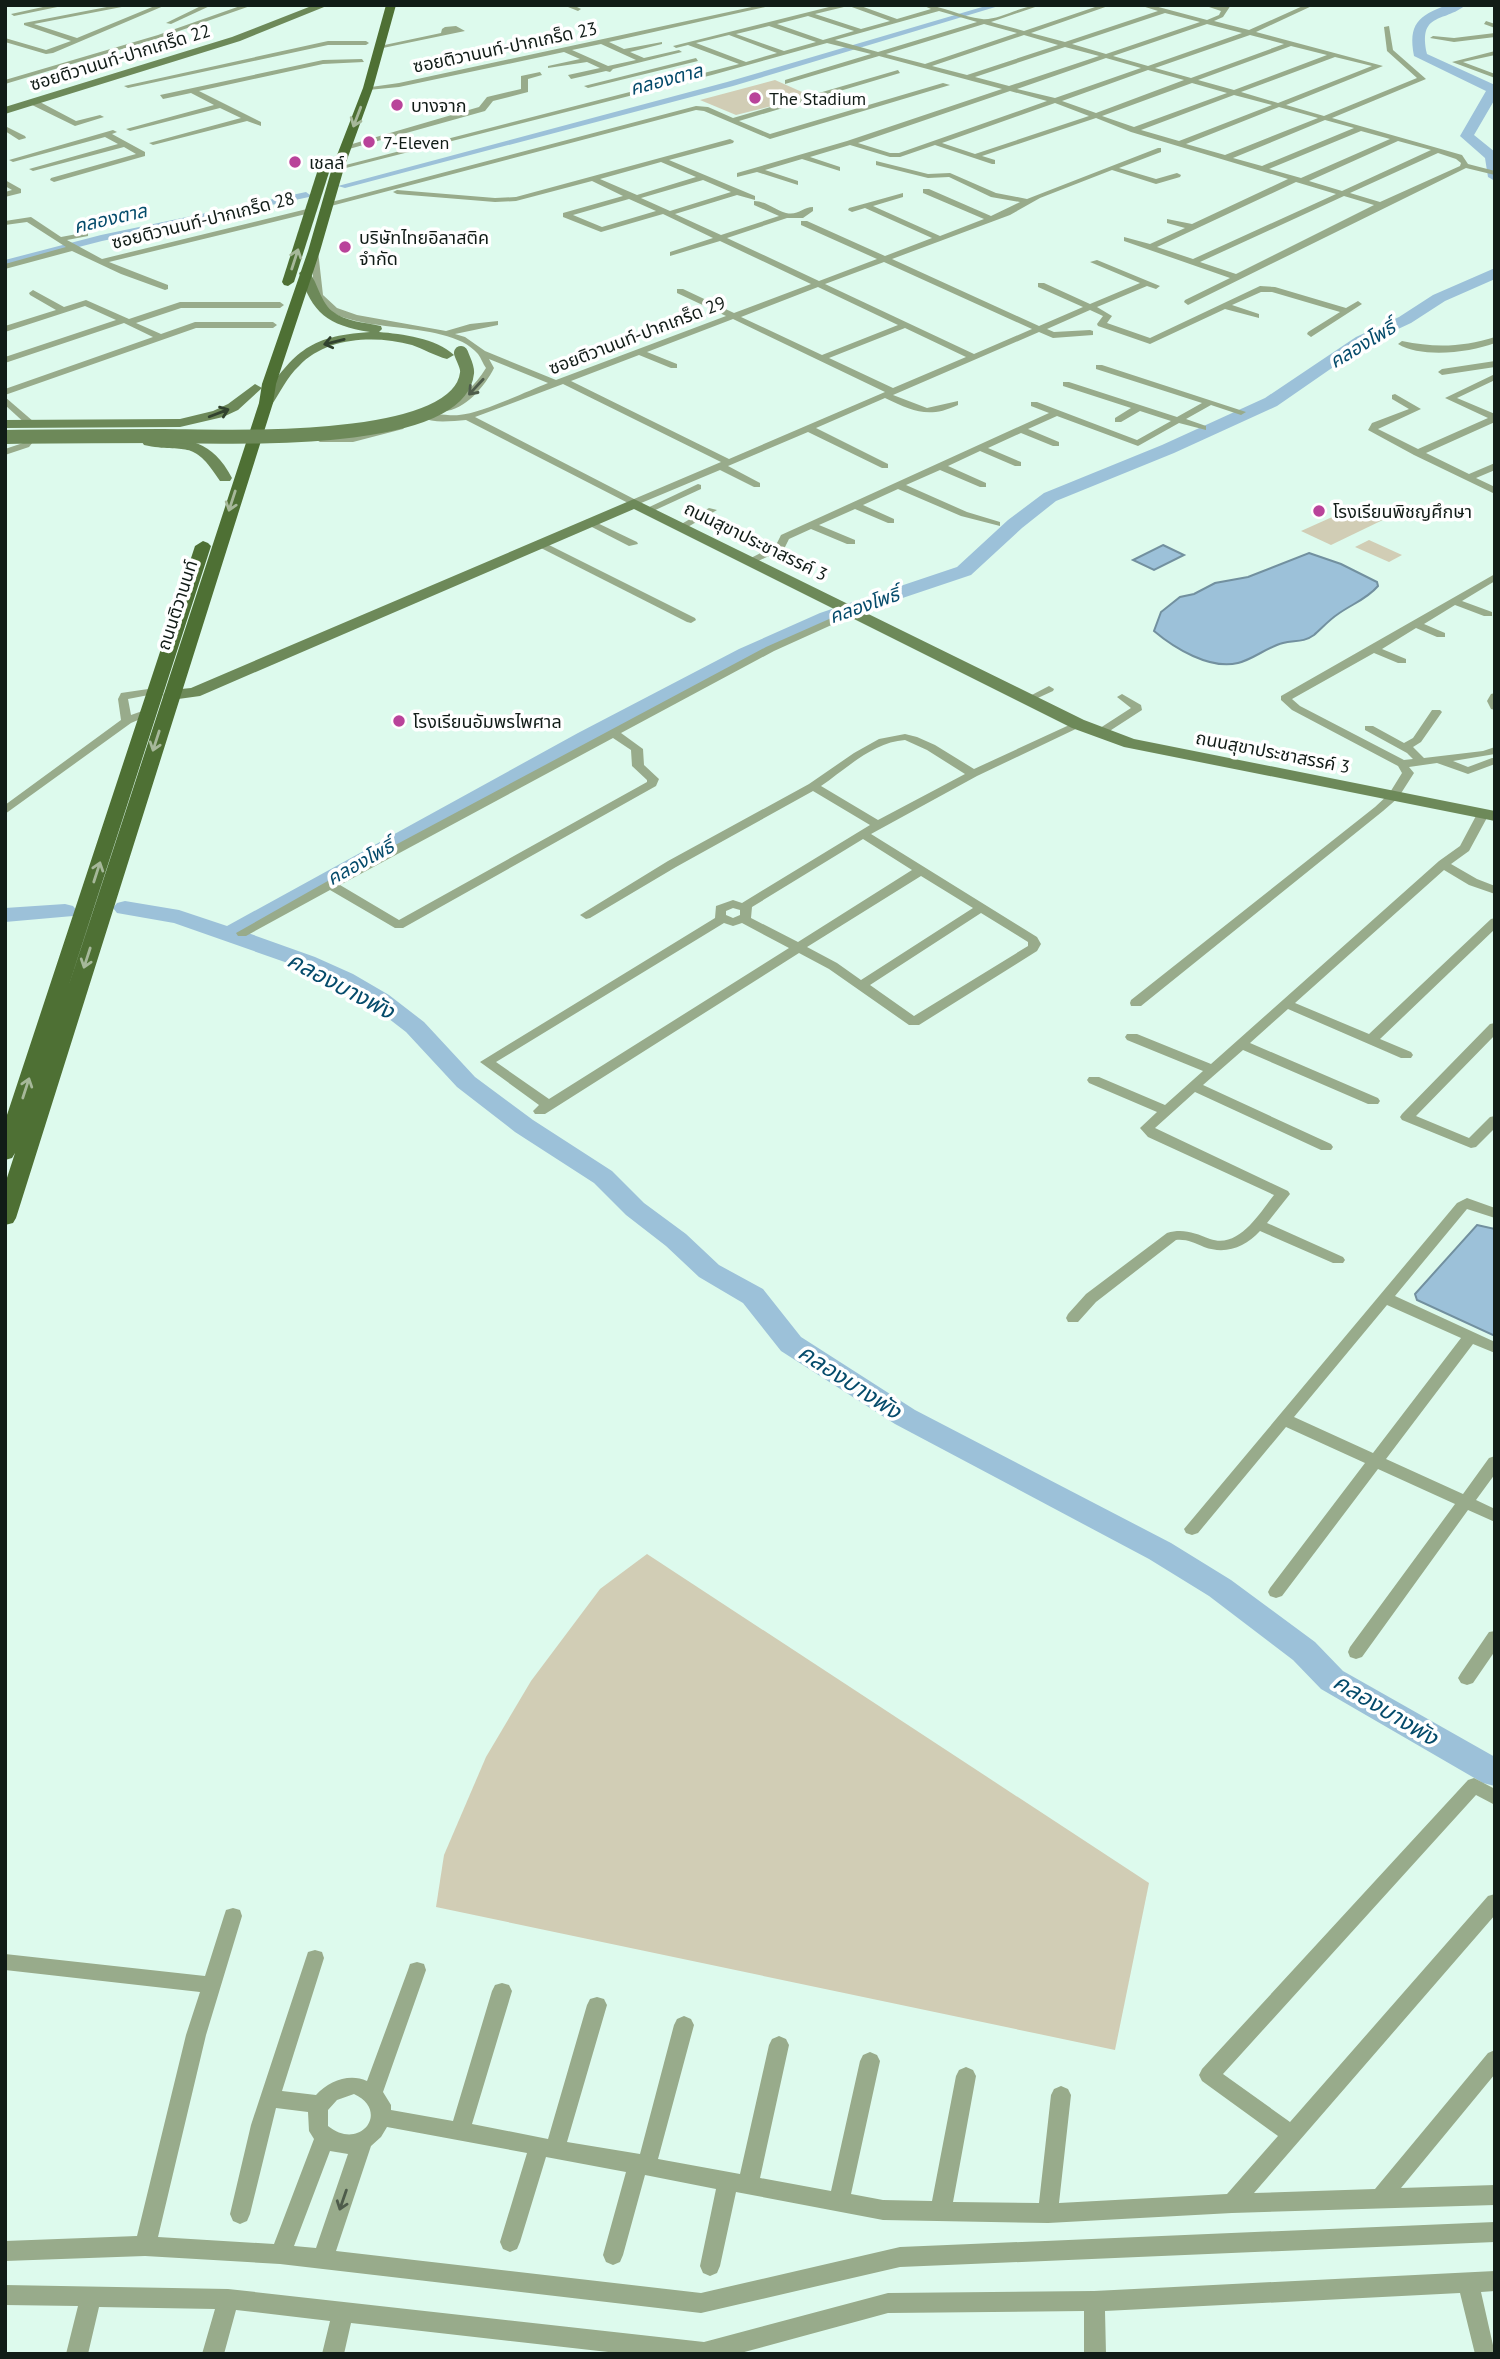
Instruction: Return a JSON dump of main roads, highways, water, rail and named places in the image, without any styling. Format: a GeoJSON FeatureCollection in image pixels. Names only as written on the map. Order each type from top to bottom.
{"type":"FeatureCollection","features":[{"type":"Feature","properties":{"kind":"main road","name":"ซอยติวานนท์-ปากเกร็ด 22"},"geometry":{"type":"LineString","coordinates":[[5,111],[236,39],[324,5]]}},
{"type":"Feature","properties":{"kind":"main road","name":"ถนนติวานนท์"},"geometry":{"type":"LineString","coordinates":[[5,1153],[148,712],[163,693],[266,403],[269,384],[314,251],[338,169],[368,88],[379,5]]}},
{"type":"Feature","properties":{"kind":"main road","name":"ถนนติวานนท์"},"geometry":{"type":"LineString","coordinates":[[5,1218],[273,325],[362,61],[391,5]]}},
{"type":"Feature","properties":{"kind":"main road"},"geometry":{"type":"LineString","coordinates":[[5,439],[294,435],[356,431],[388,425],[434,408],[460,390],[469,376],[470,369],[454,354],[424,337],[363,327],[330,316],[316,303],[305,273]]}},
{"type":"Feature","properties":{"kind":"main road"},"geometry":{"type":"LineString","coordinates":[[266,403],[299,358],[315,348],[339,340],[369,336],[399,338],[454,354]]}},
{"type":"Feature","properties":{"kind":"main road"},"geometry":{"type":"LineString","coordinates":[[5,431],[294,429],[353,425],[381,420],[435,399],[455,379],[454,354]]}},
{"type":"Feature","properties":{"kind":"main road"},"geometry":{"type":"LineString","coordinates":[[5,424],[180,423],[218,414],[233,407],[255,388]]}},
{"type":"Feature","properties":{"kind":"main road"},"geometry":{"type":"LineString","coordinates":[[156,442],[189,432],[186,426],[180,423]]}},
{"type":"Feature","properties":{"kind":"main road"},"geometry":{"type":"LineString","coordinates":[[5,439],[28,442],[156,442],[199,447],[214,456],[225,478]]}},
{"type":"Feature","properties":{"kind":"main road","name":"ถนนสุขาประชาสรรค์ 3"},"geometry":{"type":"LineString","coordinates":[[163,693],[194,693],[589,522],[641,506],[1078,724],[1130,743],[1489,815]]}},
{"type":"Feature","properties":{"kind":"water"},"geometry":{"type":"Polygon","coordinates":[[[1163,545],[1184,555],[1154,570],[1133,560],[1163,545]]]}},
{"type":"Feature","properties":{"kind":"water"},"geometry":{"type":"Polygon","coordinates":[[[1309,553],[1341,564],[1377,582],[1378,586],[1335,616],[1310,638],[1277,645],[1238,663],[1216,663],[1193,656],[1154,631],[1161,612],[1180,597],[1194,594],[1215,583],[1248,577],[1309,553]]]}},
{"type":"Feature","properties":{"kind":"water"},"geometry":{"type":"Polygon","coordinates":[[[1477,1225],[1495,1229],[1495,1336],[1417,1300],[1415,1294],[1477,1225]]]}},
{"type":"Feature","properties":{"kind":"waterway","name":"คลองตาล"},"geometry":{"type":"LineString","coordinates":[[342,186],[730,84],[998,5]]}},
{"type":"Feature","properties":{"kind":"waterway","name":"คลองโพธิ์"},"geometry":{"type":"LineString","coordinates":[[1460,5],[1425,20],[1418,34],[1418,43],[1421,56],[1494,90],[1467,136],[1492,157],[1495,177]]}},
{"type":"Feature","properties":{"kind":"waterway","name":"คลองตาล"},"geometry":{"type":"LineString","coordinates":[[5,263],[101,238],[306,195]]}},
{"type":"Feature","properties":{"kind":"waterway","name":"คลองโพธิ์"},"geometry":{"type":"LineString","coordinates":[[229,935],[585,737],[746,653],[827,617],[964,571],[1015,524],[1050,497],[1168,449],[1271,402],[1362,340],[1405,320],[1439,298],[1495,273]]}},
{"type":"Feature","properties":{"kind":"waterway","name":"คลองบางพัง"},"geometry":{"type":"LineString","coordinates":[[125,908],[179,917],[229,935]]}},
{"type":"Feature","properties":{"kind":"waterway","name":"คลองบางพัง"},"geometry":{"type":"LineString","coordinates":[[5,915],[65,911]]}},
{"type":"Feature","properties":{"kind":"waterway","name":"คลองบางพัง"},"geometry":{"type":"LineString","coordinates":[[229,935],[307,962],[345,979],[380,1000],[415,1027],[466,1082],[524,1126],[603,1177],[635,1209],[676,1240],[709,1271],[753,1296],[791,1344],[905,1417],[1160,1551],[1220,1588],[1304,1651],[1332,1680],[1495,1773]]}},
{"type":"Feature","properties":{"kind":"place","name":"The Stadium"},"geometry":{"type":"Point","coordinates":[755,98]}},
{"type":"Feature","properties":{"kind":"place","name":"บางจาก"},"geometry":{"type":"Point","coordinates":[397,105]}},
{"type":"Feature","properties":{"kind":"place","name":"7-Eleven"},"geometry":{"type":"Point","coordinates":[369,142]}},
{"type":"Feature","properties":{"kind":"place","name":"เชลล์"},"geometry":{"type":"Point","coordinates":[295,162]}},
{"type":"Feature","properties":{"kind":"place","name":"บริษัทไทยอิลาสติค จำกัด"},"geometry":{"type":"Point","coordinates":[345,247]}},
{"type":"Feature","properties":{"kind":"place","name":"โรงเรียนพิชญศึกษา"},"geometry":{"type":"Point","coordinates":[1319,511]}},
{"type":"Feature","properties":{"kind":"place","name":"โรงเรียนอัมพรไพศาล"},"geometry":{"type":"Point","coordinates":[399,721]}}]}
